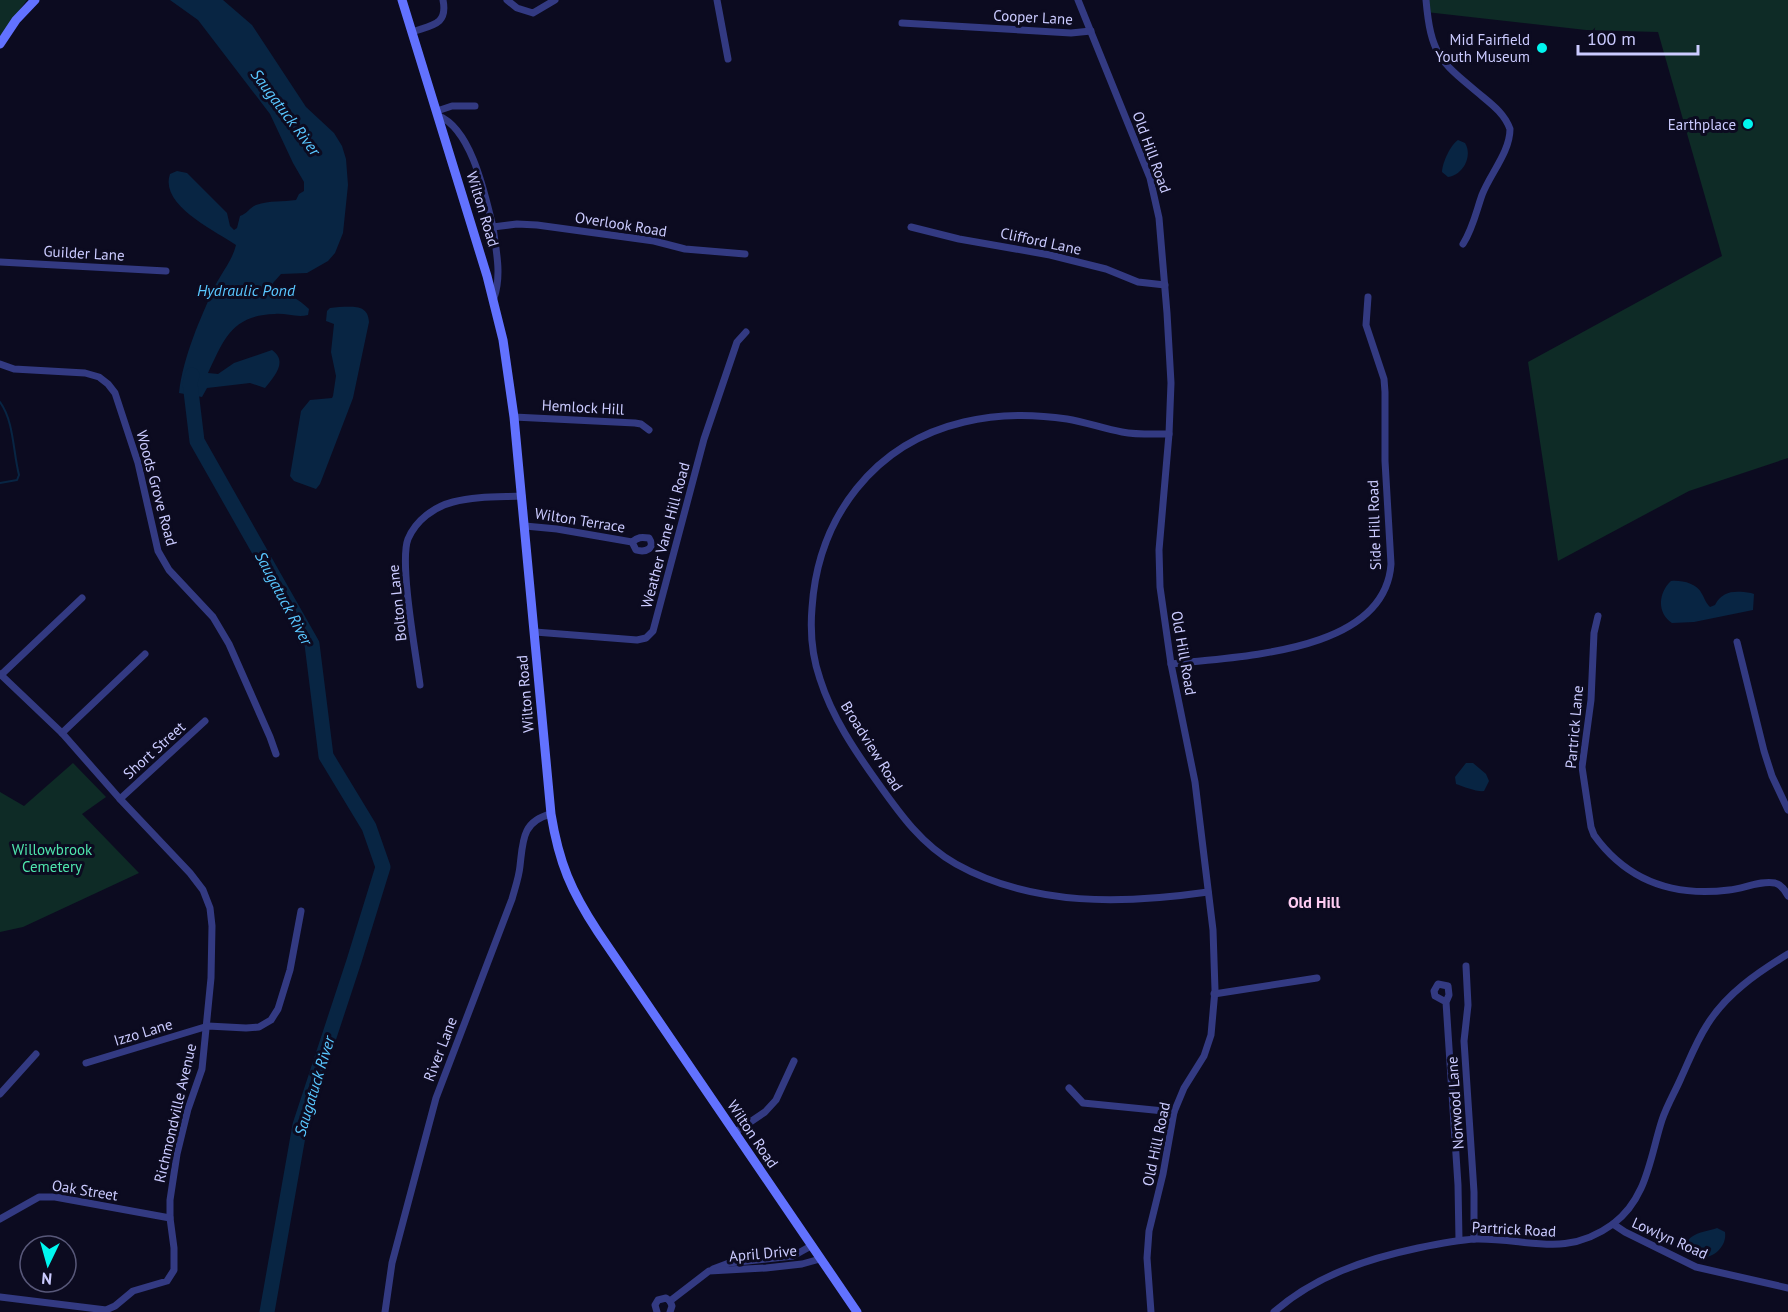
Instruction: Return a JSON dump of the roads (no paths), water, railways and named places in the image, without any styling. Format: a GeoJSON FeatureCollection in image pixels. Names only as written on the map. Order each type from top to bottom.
{"type":"FeatureCollection","features":[{"type":"Feature","properties":{"kind":"main road"},"geometry":{"type":"LineString","coordinates":[[0,45],[16,20],[35,0]]}},
{"type":"Feature","properties":{"kind":"main road","name":"Wilton Road"},"geometry":{"type":"LineString","coordinates":[[402,0],[494,298],[503,340],[514,417],[551,814],[560,860],[578,900],[857,1312]]}},
{"type":"Feature","properties":{"kind":"street"},"geometry":{"type":"LineString","coordinates":[[412,32],[440,21],[444,14],[443,0]]}},
{"type":"Feature","properties":{"kind":"street"},"geometry":{"type":"LineString","coordinates":[[507,0],[517,8],[532,13],[555,0]]}},
{"type":"Feature","properties":{"kind":"street"},"geometry":{"type":"LineString","coordinates":[[717,0],[728,59]]}},
{"type":"Feature","properties":{"kind":"street","name":"Old Hill Road"},"geometry":{"type":"LineString","coordinates":[[1078,0],[1153,189],[1159,218],[1171,372],[1169,434],[1158,563],[1171,664],[1191,758],[1213,930],[1214,994],[1208,1046],[1184,1088],[1174,1112],[1147,1245],[1151,1312]]}},
{"type":"Feature","properties":{"kind":"street"},"geometry":{"type":"LineString","coordinates":[[1426,0],[1430,32],[1441,60],[1494,106],[1510,129],[1507,145],[1482,194],[1472,229],[1463,244]]}},
{"type":"Feature","properties":{"kind":"street","name":"Cooper Lane"},"geometry":{"type":"LineString","coordinates":[[902,24],[1071,33],[1090,31]]}},
{"type":"Feature","properties":{"kind":"street"},"geometry":{"type":"LineString","coordinates":[[475,106],[452,106],[438,113],[450,123],[470,153],[484,189],[499,270],[494,298]]}},
{"type":"Feature","properties":{"kind":"street","name":"Overlook Road"},"geometry":{"type":"LineString","coordinates":[[492,227],[517,224],[537,225],[654,241],[685,249],[745,254]]}},
{"type":"Feature","properties":{"kind":"street","name":"Clifford Lane"},"geometry":{"type":"LineString","coordinates":[[911,227],[959,239],[1039,252],[1106,269],[1138,282],[1165,285]]}},
{"type":"Feature","properties":{"kind":"street","name":"Guilder Lane"},"geometry":{"type":"LineString","coordinates":[[0,262],[166,271]]}},
{"type":"Feature","properties":{"kind":"street","name":"Side Hill Road"},"geometry":{"type":"LineString","coordinates":[[1171,664],[1276,651],[1318,641],[1353,625],[1383,593],[1391,564],[1385,461],[1385,392],[1384,379],[1366,326],[1368,297]]}},
{"type":"Feature","properties":{"kind":"street","name":"Weather Vane Hill Road"},"geometry":{"type":"LineString","coordinates":[[535,632],[637,640],[646,638],[653,631],[711,417],[737,342],[746,332]]}},
{"type":"Feature","properties":{"kind":"street","name":"Woods Grove Road"},"geometry":{"type":"LineString","coordinates":[[0,364],[14,369],[85,373],[99,377],[108,384],[114,393],[138,463],[158,551],[169,570],[213,618],[229,644],[276,754]]}},
{"type":"Feature","properties":{"kind":"street","name":"Broadview Road"},"geometry":{"type":"LineString","coordinates":[[1169,434],[1123,432],[1062,418],[1001,416],[964,422],[916,440],[891,455],[873,471],[852,493],[842,509],[827,538],[820,558],[814,586],[811,626],[819,678],[838,721],[862,760],[905,820],[921,838],[942,855],[972,872],[1001,884],[1021,890],[1080,899],[1138,900],[1208,892]]}},
{"type":"Feature","properties":{"kind":"street","name":"Hemlock Hill"},"geometry":{"type":"LineString","coordinates":[[514,417],[635,423],[649,430]]}},
{"type":"Feature","properties":{"kind":"street","name":"Bolton Lane"},"geometry":{"type":"LineString","coordinates":[[420,685],[405,566],[408,539],[427,514],[442,506],[463,499],[522,496]]}},
{"type":"Feature","properties":{"kind":"street","name":"Wilton Terrace"},"geometry":{"type":"LineString","coordinates":[[525,526],[632,542]]}},
{"type":"Feature","properties":{"kind":"street"},"geometry":{"type":"LineString","coordinates":[[1,675],[82,598]]}},
{"type":"Feature","properties":{"kind":"street","name":"Partrick Lane"},"geometry":{"type":"LineString","coordinates":[[1598,616],[1594,633],[1591,700],[1582,767],[1594,835],[1629,871],[1654,884],[1689,891],[1717,892],[1775,883],[1781,886],[1788,896]]}},
{"type":"Feature","properties":{"kind":"street"},"geometry":{"type":"LineString","coordinates":[[1737,642],[1764,751],[1772,776],[1788,810]]}},
{"type":"Feature","properties":{"kind":"street"},"geometry":{"type":"LineString","coordinates":[[62,733],[145,654]]}},
{"type":"Feature","properties":{"kind":"street","name":"Richmondville Avenue"},"geometry":{"type":"LineString","coordinates":[[0,1297],[106,1310],[115,1306],[133,1291],[166,1281],[172,1275],[175,1262],[170,1218],[171,1193],[177,1154],[188,1109],[202,1070],[208,1026],[212,926],[208,900],[196,880],[62,733],[1,675]]}},
{"type":"Feature","properties":{"kind":"street","name":"Short Street"},"geometry":{"type":"LineString","coordinates":[[120,798],[205,721]]}},
{"type":"Feature","properties":{"kind":"street","name":"River Lane"},"geometry":{"type":"LineString","coordinates":[[385,1312],[398,1235],[436,1098],[512,899],[518,880],[524,835],[537,819],[551,814]]}},
{"type":"Feature","properties":{"kind":"street"},"geometry":{"type":"LineString","coordinates":[[208,1026],[259,1027],[271,1020],[278,1009],[290,970],[301,911]]}},
{"type":"Feature","properties":{"kind":"street","name":"Partrick Road"},"geometry":{"type":"LineString","coordinates":[[1274,1312],[1314,1284],[1355,1265],[1388,1255],[1474,1239],[1561,1245],[1586,1238],[1613,1224],[1626,1211],[1642,1188],[1663,1118],[1708,1024],[1740,987],[1788,954]]}},
{"type":"Feature","properties":{"kind":"street","name":"Norwood Lane"},"geometry":{"type":"LineString","coordinates":[[1466,966],[1468,1005],[1464,1041],[1474,1192],[1474,1239]]}},
{"type":"Feature","properties":{"kind":"street"},"geometry":{"type":"LineString","coordinates":[[1214,994],[1317,978]]}},
{"type":"Feature","properties":{"kind":"street"},"geometry":{"type":"LineString","coordinates":[[1446,1002],[1458,1185],[1459,1240]]}},
{"type":"Feature","properties":{"kind":"street","name":"Izzo Lane"},"geometry":{"type":"LineString","coordinates":[[86,1064],[208,1026]]}},
{"type":"Feature","properties":{"kind":"street"},"geometry":{"type":"LineString","coordinates":[[0,1094],[36,1054]]}},
{"type":"Feature","properties":{"kind":"street"},"geometry":{"type":"LineString","coordinates":[[734,1133],[765,1112],[776,1100],[794,1061]]}},
{"type":"Feature","properties":{"kind":"street"},"geometry":{"type":"LineString","coordinates":[[1069,1088],[1083,1103],[1174,1112]]}},
{"type":"Feature","properties":{"kind":"street","name":"Oak Street"},"geometry":{"type":"LineString","coordinates":[[0,1219],[39,1197],[55,1197],[170,1218]]}},
{"type":"Feature","properties":{"kind":"street","name":"Lowlyn Road"},"geometry":{"type":"LineString","coordinates":[[1613,1224],[1696,1266],[1788,1288]]}},
{"type":"Feature","properties":{"kind":"street","name":"April Drive"},"geometry":{"type":"LineString","coordinates":[[657,1312],[655,1305],[658,1300],[666,1298],[670,1301],[709,1271],[729,1263],[793,1256],[811,1246]]}},
{"type":"Feature","properties":{"kind":"street","name":"April Drive"},"geometry":{"type":"LineString","coordinates":[[709,1271],[766,1268],[802,1264],[820,1259]]}},
{"type":"Feature","properties":{"kind":"street"},"geometry":{"type":"LineString","coordinates":[[670,1301],[672,1306],[670,1312]]}},
{"type":"Feature","properties":{"kind":"water","name":"Hydraulic Pond"},"geometry":{"type":"Polygon","coordinates":[[[170,0],[223,0],[252,25],[306,107],[334,133],[342,146],[346,159],[348,185],[343,233],[335,253],[328,261],[307,273],[281,274],[273,283],[274,288],[293,297],[309,309],[308,315],[260,315],[239,324],[225,340],[208,373],[218,374],[234,363],[272,350],[277,354],[279,364],[276,374],[265,388],[250,383],[207,388],[202,397],[179,393],[184,366],[198,325],[236,245],[203,225],[181,206],[173,196],[169,185],[170,174],[177,171],[187,173],[227,213],[230,226],[234,230],[237,228],[240,216],[256,205],[296,200],[304,191],[304,182],[270,114],[198,20],[170,0]]]}},
{"type":"Feature","properties":{"kind":"water"},"geometry":{"type":"Polygon","coordinates":[[[1458,140],[1465,143],[1467,159],[1458,173],[1448,177],[1442,172],[1444,164],[1450,150],[1458,140]]]}},
{"type":"Feature","properties":{"kind":"water"},"geometry":{"type":"Polygon","coordinates":[[[330,308],[363,309],[369,322],[353,398],[320,484],[316,489],[294,481],[290,476],[301,411],[310,400],[333,396],[336,376],[331,352],[334,324],[326,321],[327,311],[330,308]]]}},
{"type":"Feature","properties":{"kind":"water"},"geometry":{"type":"Polygon","coordinates":[[[1671,581],[1684,582],[1696,587],[1710,607],[1726,594],[1740,592],[1754,594],[1753,610],[1694,622],[1672,623],[1664,614],[1661,603],[1664,591],[1671,581]]]}},
{"type":"Feature","properties":{"kind":"water"},"geometry":{"type":"Polygon","coordinates":[[[1466,763],[1473,763],[1486,774],[1489,781],[1484,791],[1456,784],[1455,777],[1466,763]]]}},
{"type":"Feature","properties":{"kind":"water"},"geometry":{"type":"Polygon","coordinates":[[[1717,1228],[1725,1232],[1723,1245],[1719,1250],[1700,1258],[1687,1253],[1688,1241],[1691,1238],[1717,1228]]]}},
{"type":"Feature","properties":{"kind":"waterway","name":"Saugatuck River"},"geometry":{"type":"LineString","coordinates":[[192,375],[190,383],[197,441],[312,644],[326,756],[369,827],[383,867],[300,1125],[267,1312]]}},
{"type":"Feature","properties":{"kind":"waterway"},"geometry":{"type":"LineString","coordinates":[[0,402],[11,427],[19,475],[17,480],[0,483]]}},
{"type":"Feature","properties":{"kind":"place","name":"Mid Fairfield Youth Museum"},"geometry":{"type":"Point","coordinates":[1542,48]}},
{"type":"Feature","properties":{"kind":"place","name":"Earthplace"},"geometry":{"type":"Point","coordinates":[1748,124]}},
{"type":"Feature","properties":{"kind":"district","name":"Old Hill"},"geometry":{"type":"Point","coordinates":[1314,902]}},
{"type":"Feature","properties":{"kind":"park label","name":"Willowbrook Cemetery"},"geometry":{"type":"Point","coordinates":[52,858]}}]}
